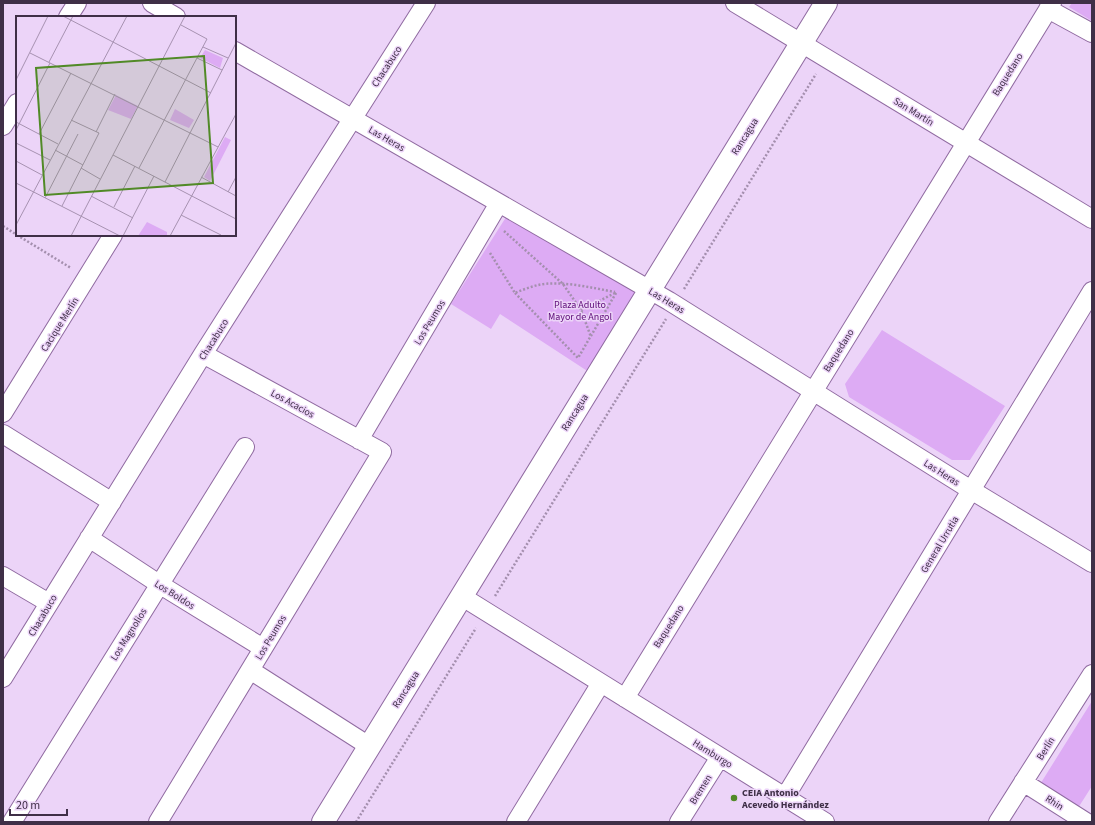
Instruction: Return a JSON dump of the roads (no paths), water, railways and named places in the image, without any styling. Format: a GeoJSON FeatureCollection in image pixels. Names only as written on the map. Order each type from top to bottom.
{"type":"FeatureCollection","features":[{"type":"Feature","properties":{"kind":"main road","name":"Rancagua"},"geometry":{"type":"LineString","coordinates":[[323,822],[826,3]]}},
{"type":"Feature","properties":{"kind":"street"},"geometry":{"type":"LineString","coordinates":[[69,16],[77,3]]}},
{"type":"Feature","properties":{"kind":"street"},"geometry":{"type":"LineString","coordinates":[[152,3],[174,16]]}},
{"type":"Feature","properties":{"kind":"street","name":"Chacabuco"},"geometry":{"type":"LineString","coordinates":[[3,678],[88,538],[112,502],[203,354],[426,3]]}},
{"type":"Feature","properties":{"kind":"street","name":"San Martín"},"geometry":{"type":"LineString","coordinates":[[735,3],[1092,219]]}},
{"type":"Feature","properties":{"kind":"street"},"geometry":{"type":"LineString","coordinates":[[1050,6],[1092,33]]}},
{"type":"Feature","properties":{"kind":"street","name":"Baquedano"},"geometry":{"type":"LineString","coordinates":[[625,698],[965,142],[1050,6]]}},
{"type":"Feature","properties":{"kind":"street","name":"Las Heras"},"geometry":{"type":"LineString","coordinates":[[236,52],[675,304],[971,490],[1092,563]]}},
{"type":"Feature","properties":{"kind":"street"},"geometry":{"type":"LineString","coordinates":[[3,126],[16,105]]}},
{"type":"Feature","properties":{"kind":"street","name":"Los Peumos"},"geometry":{"type":"LineString","coordinates":[[359,440],[499,203]]}},
{"type":"Feature","properties":{"kind":"street","name":"Cacique Merlín"},"geometry":{"type":"LineString","coordinates":[[3,413],[88,278],[112,236]]}},
{"type":"Feature","properties":{"kind":"street","name":"General Urrutia"},"geometry":{"type":"LineString","coordinates":[[785,797],[1092,291]]}},
{"type":"Feature","properties":{"kind":"street","name":"Los Acacios"},"geometry":{"type":"LineString","coordinates":[[203,354],[382,452]]}},
{"type":"Feature","properties":{"kind":"street"},"geometry":{"type":"LineString","coordinates":[[3,434],[112,502]]}},
{"type":"Feature","properties":{"kind":"street","name":"Los Magnolios"},"geometry":{"type":"LineString","coordinates":[[12,822],[245,446]]}},
{"type":"Feature","properties":{"kind":"street","name":"Los Peumos"},"geometry":{"type":"LineString","coordinates":[[158,822],[382,452]]}},
{"type":"Feature","properties":{"kind":"street","name":"Los Boldos"},"geometry":{"type":"LineString","coordinates":[[88,538],[159,584],[264,648]]}},
{"type":"Feature","properties":{"kind":"street"},"geometry":{"type":"LineString","coordinates":[[3,576],[49,603]]}},
{"type":"Feature","properties":{"kind":"street","name":"Hamburgo"},"geometry":{"type":"LineString","coordinates":[[461,596],[825,822]]}},
{"type":"Feature","properties":{"kind":"street"},"geometry":{"type":"LineString","coordinates":[[250,670],[369,746]]}},
{"type":"Feature","properties":{"kind":"street","name":"Berlín"},"geometry":{"type":"LineString","coordinates":[[998,822],[1092,674]]}},
{"type":"Feature","properties":{"kind":"street"},"geometry":{"type":"LineString","coordinates":[[516,822],[602,683]]}},
{"type":"Feature","properties":{"kind":"street","name":"Bremen"},"geometry":{"type":"LineString","coordinates":[[679,822],[720,757]]}},
{"type":"Feature","properties":{"kind":"street","name":"Rhin"},"geometry":{"type":"LineString","coordinates":[[1023,782],[1086,822]]}},
{"type":"Feature","properties":{"kind":"place","name":"CEIA Antonio Acevedo Hernández"},"geometry":{"type":"Point","coordinates":[734,798]}},
{"type":"Feature","properties":{"kind":"park label","name":"Plaza Adulto Mayor de Angol"},"geometry":{"type":"Point","coordinates":[580,310]}}]}
